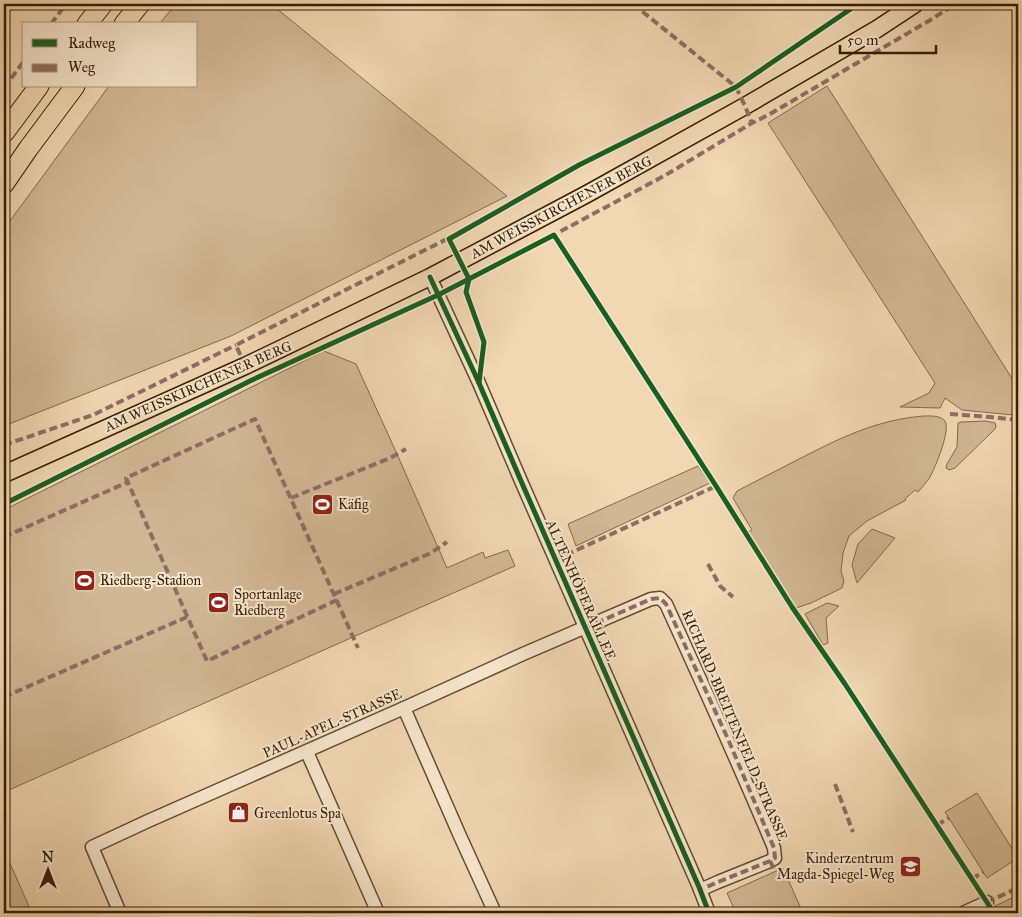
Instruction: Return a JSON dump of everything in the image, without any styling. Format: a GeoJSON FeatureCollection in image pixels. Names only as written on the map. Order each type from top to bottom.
{"type":"FeatureCollection","features":[{"type":"Feature","properties":{"kind":"highway"},"geometry":{"type":"LineString","coordinates":[[89,22],[103,4]]}},
{"type":"Feature","properties":{"kind":"highway"},"geometry":{"type":"LineString","coordinates":[[126,22],[140,4]]}},
{"type":"Feature","properties":{"kind":"highway"},"geometry":{"type":"LineString","coordinates":[[4,133],[38,88]]}},
{"type":"Feature","properties":{"kind":"highway"},"geometry":{"type":"LineString","coordinates":[[4,184],[74,88]]}},
{"type":"Feature","properties":{"kind":"main road","name":"AM WEISSKIRCHENER BERG"},"geometry":{"type":"LineString","coordinates":[[4,474],[244,366],[430,277],[603,185],[745,106],[869,34],[915,4]]}},
{"type":"Feature","properties":{"kind":"street","name":"ALTENHÖFERALLEE"},"geometry":{"type":"LineString","coordinates":[[430,277],[480,383],[517,473],[709,913]]}},
{"type":"Feature","properties":{"kind":"street","name":"RICHARD-BREITENFELD-STRASSE"},"geometry":{"type":"LineString","coordinates":[[585,628],[651,599],[660,598],[666,604],[728,739],[774,848],[773,863],[700,890]]}},
{"type":"Feature","properties":{"kind":"street","name":"PAUL-APEL-STRASSE"},"geometry":{"type":"LineString","coordinates":[[120,913],[92,848],[148,821],[585,628]]}},
{"type":"Feature","properties":{"kind":"street"},"geometry":{"type":"LineString","coordinates":[[404,708],[495,913]]}},
{"type":"Feature","properties":{"kind":"street"},"geometry":{"type":"LineString","coordinates":[[307,752],[378,913]]}},
{"type":"Feature","properties":{"kind":"street"},"geometry":{"type":"LineString","coordinates":[[963,913],[987,902]]}},
{"type":"Feature","properties":{"kind":"shaded area"},"geometry":{"type":"Polygon","coordinates":[[[176,4],[271,4],[507,196],[231,336],[4,426],[4,229],[108,88],[198,88],[198,22],[161,22],[176,4]]]}},
{"type":"Feature","properties":{"kind":"shaded area"},"geometry":{"type":"Polygon","coordinates":[[[827,86],[1018,388],[1018,411],[1013,415],[962,410],[945,398],[940,408],[900,407],[929,393],[935,383],[768,123],[827,86]]]}},
{"type":"Feature","properties":{"kind":"shaded area","name":"Sportanlage Riedberg"},"geometry":{"type":"Polygon","coordinates":[[[324,351],[356,364],[447,568],[483,552],[485,558],[508,550],[515,566],[9,790],[4,778],[4,510],[324,351]]]}},
{"type":"Feature","properties":{"kind":"shaded area"},"geometry":{"type":"Polygon","coordinates":[[[923,416],[940,418],[945,421],[946,426],[942,449],[929,479],[918,492],[915,490],[906,500],[867,521],[849,536],[843,553],[841,571],[844,581],[842,588],[796,608],[747,533],[752,530],[733,498],[737,491],[845,437],[890,421],[923,416]]]}},
{"type":"Feature","properties":{"kind":"shaded area"},"geometry":{"type":"Polygon","coordinates":[[[986,421],[995,423],[995,429],[955,468],[949,470],[946,468],[957,447],[958,423],[986,421]]]}},
{"type":"Feature","properties":{"kind":"shaded area"},"geometry":{"type":"Polygon","coordinates":[[[698,466],[710,483],[576,546],[568,524],[698,466]]]}},
{"type":"Feature","properties":{"kind":"shaded area"},"geometry":{"type":"Polygon","coordinates":[[[872,529],[895,538],[857,583],[852,565],[858,544],[872,529]]]}},
{"type":"Feature","properties":{"kind":"shaded area"},"geometry":{"type":"Polygon","coordinates":[[[827,603],[839,606],[826,618],[828,643],[823,645],[805,614],[827,603]]]}},
{"type":"Feature","properties":{"kind":"shaded area"},"geometry":{"type":"Polygon","coordinates":[[[977,793],[1018,858],[987,878],[945,812],[977,793]]]}},
{"type":"Feature","properties":{"kind":"shaded area"},"geometry":{"type":"Polygon","coordinates":[[[4,850],[32,913],[4,913],[4,850]]]}},
{"type":"Feature","properties":{"kind":"shaded area"},"geometry":{"type":"Polygon","coordinates":[[[783,868],[803,913],[736,913],[727,893],[783,868]]]}},
{"type":"Feature","properties":{"kind":"shaded area"},"geometry":{"type":"Polygon","coordinates":[[[1018,895],[1018,913],[998,913],[993,907],[1018,895]]]}},
{"type":"Feature","properties":{"kind":"marked path"},"geometry":{"type":"LineString","coordinates":[[52,22],[66,4]]}},
{"type":"Feature","properties":{"kind":"marked path"},"geometry":{"type":"LineString","coordinates":[[633,4],[736,87],[752,123]]}},
{"type":"Feature","properties":{"kind":"marked path"},"geometry":{"type":"LineString","coordinates":[[550,237],[664,176],[955,4]]}},
{"type":"Feature","properties":{"kind":"marked path"},"geometry":{"type":"LineString","coordinates":[[4,88],[22,64]]}},
{"type":"Feature","properties":{"kind":"marked path"},"geometry":{"type":"LineString","coordinates":[[245,366],[236,345],[451,237]]}},
{"type":"Feature","properties":{"kind":"marked path"},"geometry":{"type":"LineString","coordinates":[[4,445],[93,415],[236,345]]}},
{"type":"Feature","properties":{"kind":"marked path"},"geometry":{"type":"LineString","coordinates":[[950,414],[1018,420]]}},
{"type":"Feature","properties":{"kind":"marked path"},"geometry":{"type":"LineString","coordinates":[[337,600],[207,661],[126,478],[255,419],[358,648]]}},
{"type":"Feature","properties":{"kind":"marked path"},"geometry":{"type":"LineString","coordinates":[[291,498],[390,458],[406,449]]}},
{"type":"Feature","properties":{"kind":"marked path"},"geometry":{"type":"LineString","coordinates":[[4,537],[128,482]]}},
{"type":"Feature","properties":{"kind":"marked path"},"geometry":{"type":"LineString","coordinates":[[555,560],[716,486]]}},
{"type":"Feature","properties":{"kind":"marked path"},"geometry":{"type":"LineString","coordinates":[[334,594],[431,553],[447,542]]}},
{"type":"Feature","properties":{"kind":"marked path"},"geometry":{"type":"LineString","coordinates":[[708,564],[720,586],[733,597]]}},
{"type":"Feature","properties":{"kind":"marked path"},"geometry":{"type":"LineString","coordinates":[[585,628],[651,599],[660,598],[666,604],[728,739],[774,848],[775,858],[700,890]]}},
{"type":"Feature","properties":{"kind":"marked path"},"geometry":{"type":"LineString","coordinates":[[4,697],[187,617]]}},
{"type":"Feature","properties":{"kind":"marked path"},"geometry":{"type":"LineString","coordinates":[[835,784],[853,832]]}},
{"type":"Feature","properties":{"kind":"marked path"},"geometry":{"type":"LineString","coordinates":[[937,825],[949,818]]}},
{"type":"Feature","properties":{"kind":"marked path"},"geometry":{"type":"LineString","coordinates":[[770,861],[775,871]]}},
{"type":"Feature","properties":{"kind":"marked path"},"geometry":{"type":"LineString","coordinates":[[972,879],[983,872]]}},
{"type":"Feature","properties":{"kind":"marked path"},"geometry":{"type":"LineString","coordinates":[[987,902],[1018,888]]}},
{"type":"Feature","properties":{"kind":"cycle path"},"geometry":{"type":"LineString","coordinates":[[479,383],[484,342],[466,292],[469,279],[449,239],[579,165],[736,87],[858,4]]}},
{"type":"Feature","properties":{"kind":"cycle path"},"geometry":{"type":"LineString","coordinates":[[4,504],[252,380],[438,295],[554,235],[792,607],[845,684],[994,913]]}},
{"type":"Feature","properties":{"kind":"cycle path"},"geometry":{"type":"LineString","coordinates":[[430,277],[479,383],[709,913]]}},
{"type":"Feature","properties":{"kind":"place","name":"Käfig"},"geometry":{"type":"Point","coordinates":[322,504]}},
{"type":"Feature","properties":{"kind":"place","name":"Riedberg-Stadion"},"geometry":{"type":"Point","coordinates":[84,580]}},
{"type":"Feature","properties":{"kind":"place","name":"Sportanlage Riedberg"},"geometry":{"type":"Point","coordinates":[218,602]}},
{"type":"Feature","properties":{"kind":"place","name":"Greenlotus Spa"},"geometry":{"type":"Point","coordinates":[238,813]}},
{"type":"Feature","properties":{"kind":"place","name":"Kinderzentrum Magda-Spiegel-Weg"},"geometry":{"type":"Point","coordinates":[910,866]}}]}
